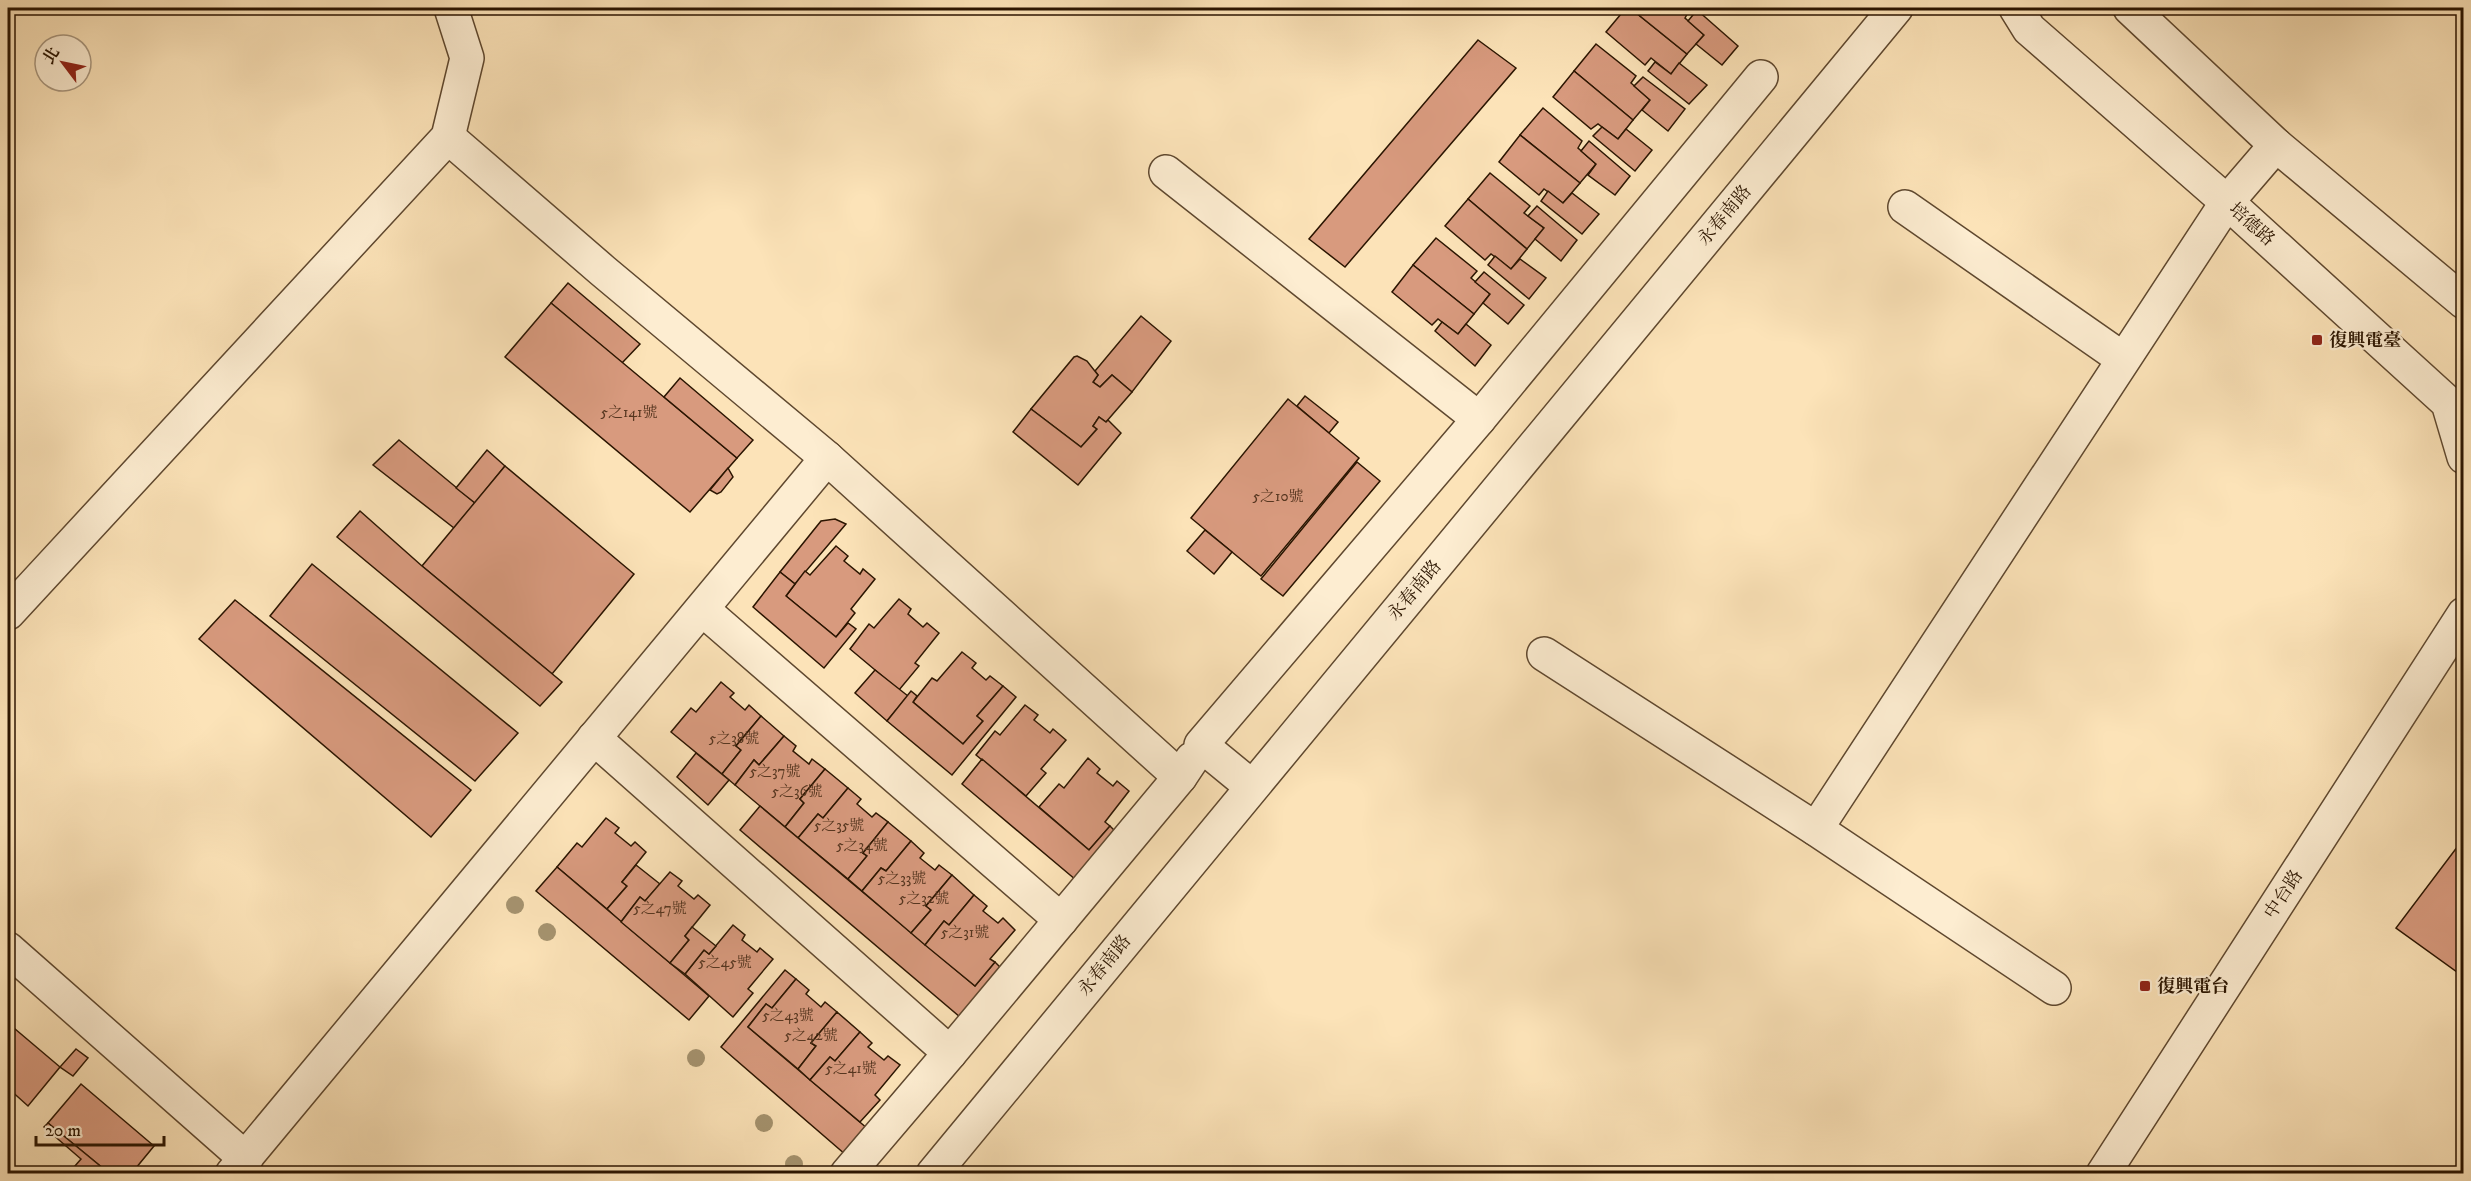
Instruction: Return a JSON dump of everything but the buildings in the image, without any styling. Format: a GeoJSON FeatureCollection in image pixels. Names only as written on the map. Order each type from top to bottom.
{"type":"FeatureCollection","features":[{"type":"Feature","properties":{"kind":"street"},"geometry":{"type":"LineString","coordinates":[[8,613],[448,136],[467,58],[451,8]]}},
{"type":"Feature","properties":{"kind":"street","name":"永春南路"},"geometry":{"type":"LineString","coordinates":[[933,1173],[1896,8]]}},
{"type":"Feature","properties":{"kind":"street","name":"培德路"},"geometry":{"type":"LineString","coordinates":[[2016,8],[2030,29],[2227,202],[2448,403],[2463,457]]}},
{"type":"Feature","properties":{"kind":"street"},"geometry":{"type":"LineString","coordinates":[[2130,8],[2276,145],[2463,302]]}},
{"type":"Feature","properties":{"kind":"street"},"geometry":{"type":"LineString","coordinates":[[847,1173],[1180,777],[1201,745],[1479,419],[1761,76]]}},
{"type":"Feature","properties":{"kind":"street"},"geometry":{"type":"LineString","coordinates":[[448,136],[603,271],[827,458],[1180,777]]}},
{"type":"Feature","properties":{"kind":"street"},"geometry":{"type":"LineString","coordinates":[[1816,829],[2227,202],[2276,145]]}},
{"type":"Feature","properties":{"kind":"street"},"geometry":{"type":"LineString","coordinates":[[1166,172],[1479,419]]}},
{"type":"Feature","properties":{"kind":"street"},"geometry":{"type":"LineString","coordinates":[[1905,207],[2123,360]]}},
{"type":"Feature","properties":{"kind":"street"},"geometry":{"type":"LineString","coordinates":[[8,948],[239,1166],[827,458]]}},
{"type":"Feature","properties":{"kind":"street"},"geometry":{"type":"LineString","coordinates":[[702,609],[1061,920]]}},
{"type":"Feature","properties":{"kind":"street","name":"中台路"},"geometry":{"type":"LineString","coordinates":[[2103,1173],[2463,614]]}},
{"type":"Feature","properties":{"kind":"street"},"geometry":{"type":"LineString","coordinates":[[1544,654],[1816,829],[2054,988]]}},
{"type":"Feature","properties":{"kind":"street"},"geometry":{"type":"LineString","coordinates":[[594,738],[950,1053]]}},
{"type":"Feature","properties":{"kind":"street"},"geometry":{"type":"LineString","coordinates":[[1201,745],[1251,786]]}},
{"type":"Feature","properties":{"kind":"place","name":"復興電臺"},"geometry":{"type":"Point","coordinates":[2317,340]}},
{"type":"Feature","properties":{"kind":"place","name":"復興電台"},"geometry":{"type":"Point","coordinates":[2145,986]}}]}
